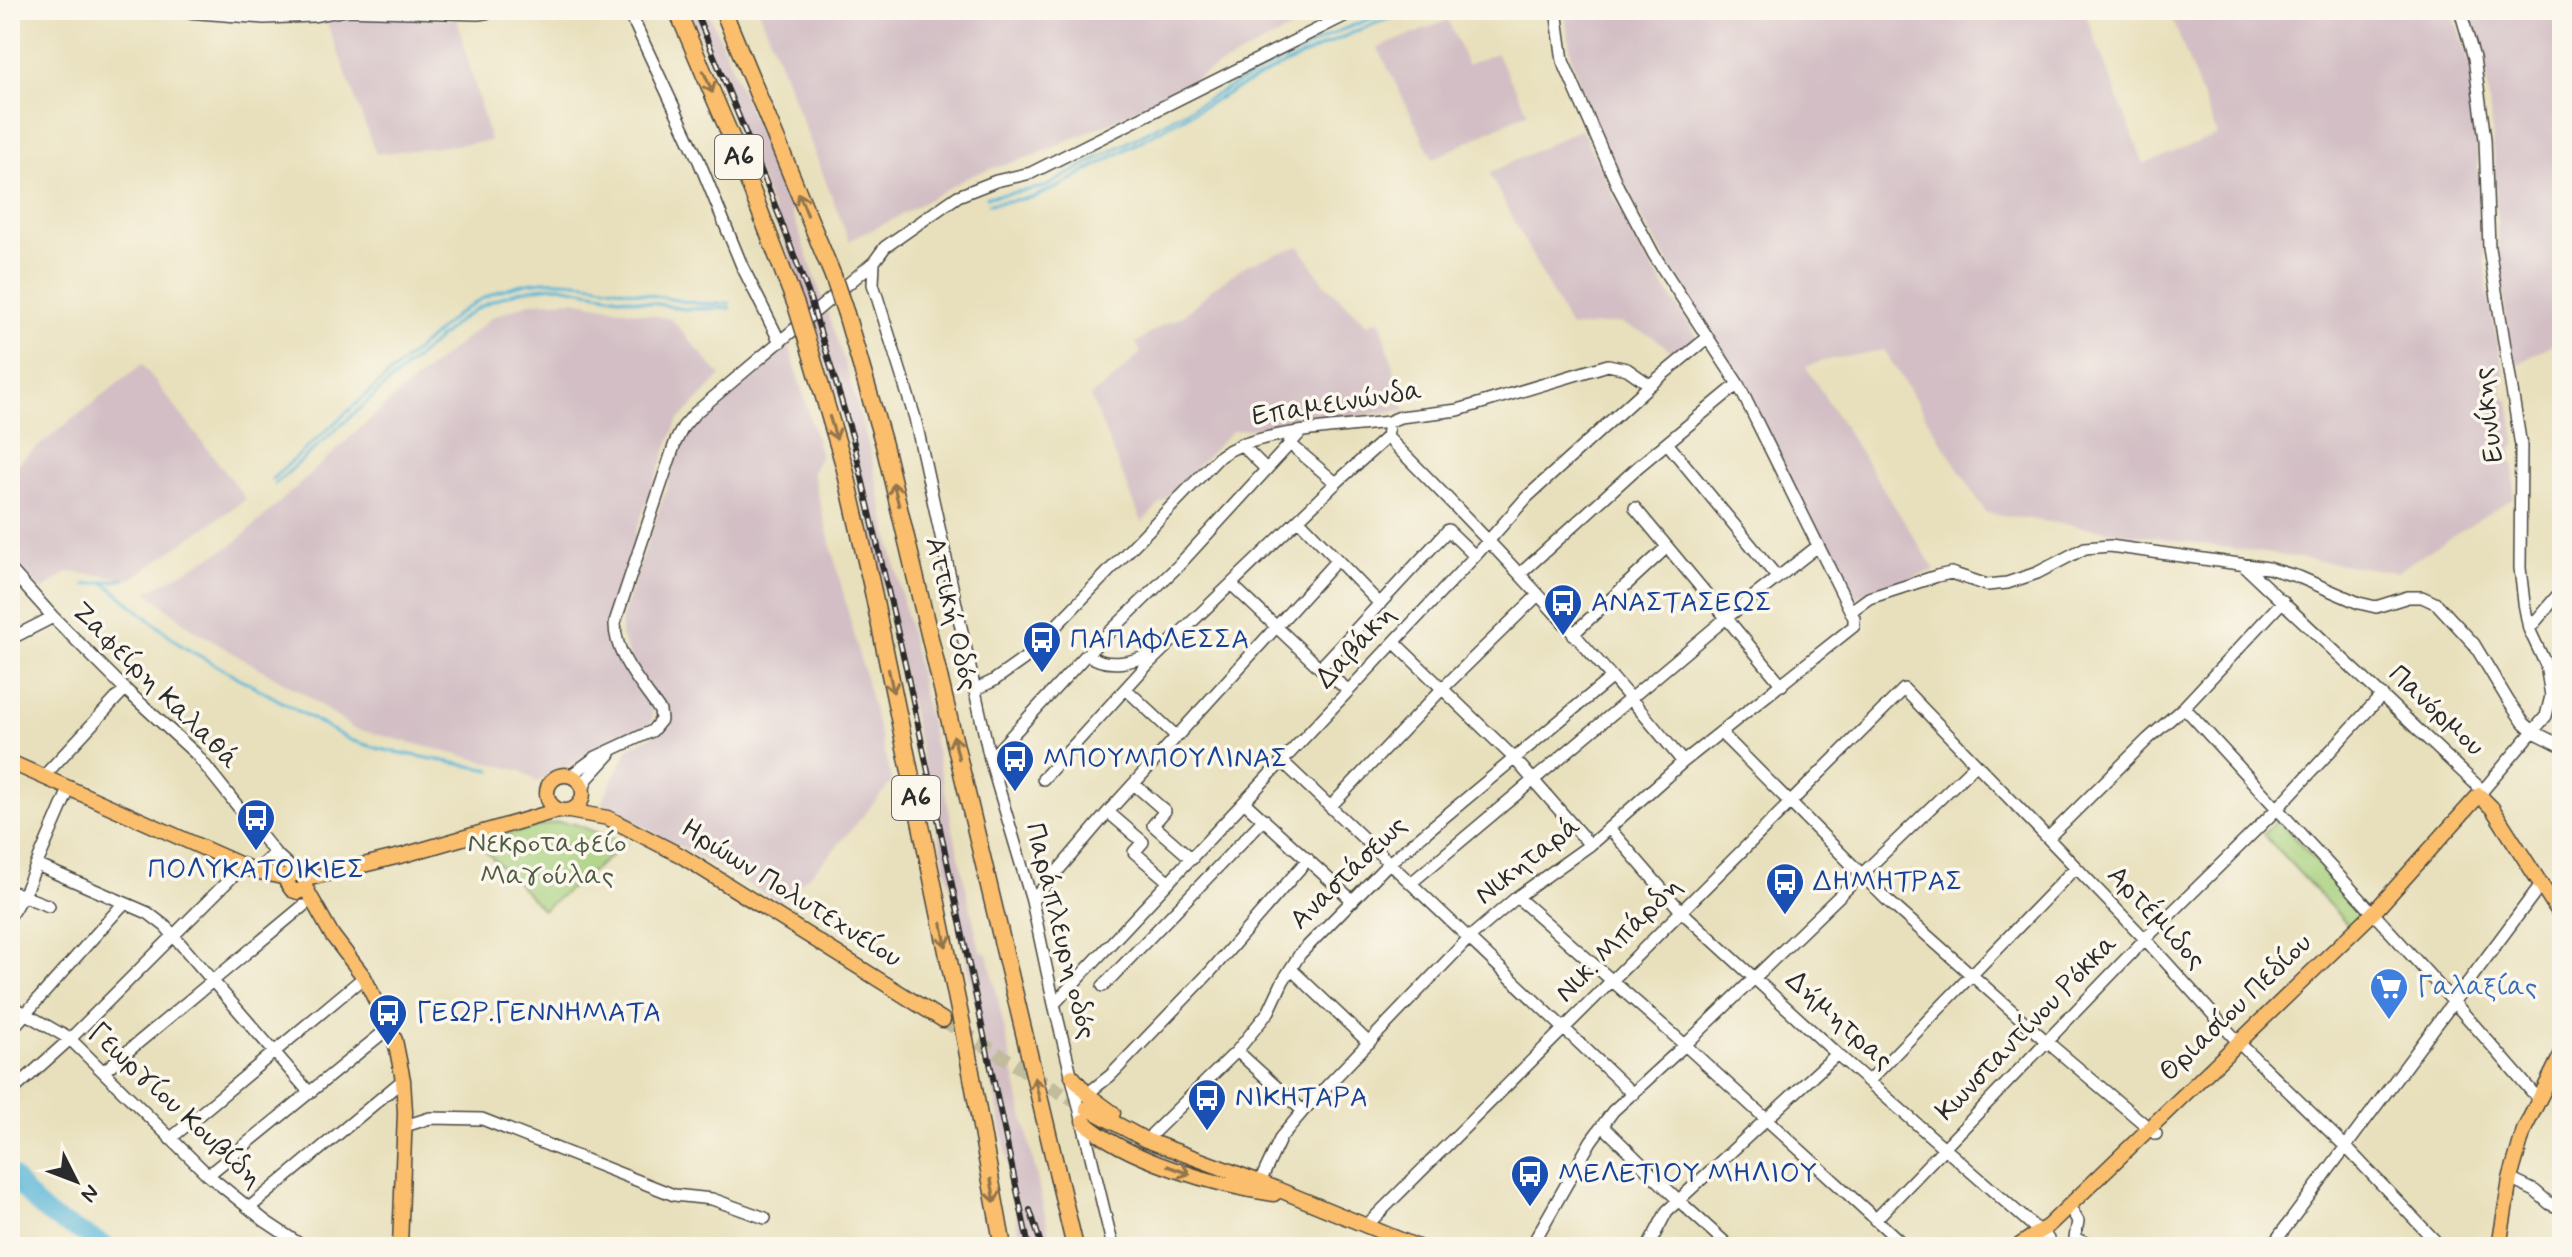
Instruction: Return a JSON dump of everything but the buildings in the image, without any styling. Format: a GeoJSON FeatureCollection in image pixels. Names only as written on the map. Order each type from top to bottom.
{"type":"FeatureCollection","features":[{"type":"Feature","properties":{"kind":"highway","name":"Α6"},"geometry":{"type":"LineString","coordinates":[[677,10],[744,167],[796,305],[844,465],[965,1039],[1003,1247]]}},
{"type":"Feature","properties":{"kind":"highway","name":"Αττική Οδός"},"geometry":{"type":"LineString","coordinates":[[723,10],[833,276],[884,445],[1075,1247]]}},
{"type":"Feature","properties":{"kind":"main road"},"geometry":{"type":"LineString","coordinates":[[10,762],[249,868],[297,883],[364,977],[390,1027],[403,1080],[405,1126],[400,1247]]}},
{"type":"Feature","properties":{"kind":"main road"},"geometry":{"type":"LineString","coordinates":[[570,776],[576,779],[583,792],[580,803],[564,811],[551,805],[547,796],[555,778],[570,776]]}},
{"type":"Feature","properties":{"kind":"main road","name":"Ηρώων Πολυτεχνείου"},"geometry":{"type":"LineString","coordinates":[[583,792],[608,818]]}},
{"type":"Feature","properties":{"kind":"main road","name":"Πανόρμου"},"geometry":{"type":"LineString","coordinates":[[2482,795],[2562,917]]}},
{"type":"Feature","properties":{"kind":"main road","name":"Θριασίου Πεδίου"},"geometry":{"type":"LineString","coordinates":[[2017,1247],[2042,1239],[2377,915],[2482,795]]}},
{"type":"Feature","properties":{"kind":"main road","name":"Ηρώων Πολυτεχνείου"},"geometry":{"type":"LineString","coordinates":[[513,824],[534,815],[547,796]]}},
{"type":"Feature","properties":{"kind":"main road","name":"Ηρώων Πολυτεχνείου"},"geometry":{"type":"LineString","coordinates":[[297,883],[564,811],[608,818],[680,855],[943,1020]]}},
{"type":"Feature","properties":{"kind":"main road"},"geometry":{"type":"LineString","coordinates":[[297,883],[303,906],[332,935]]}},
{"type":"Feature","properties":{"kind":"main road"},"geometry":{"type":"LineString","coordinates":[[2499,1247],[2510,1179],[2524,1130],[2562,1053]]}},
{"type":"Feature","properties":{"kind":"main road"},"geometry":{"type":"LineString","coordinates":[[1072,1076],[1085,1108],[1108,1139]]}},
{"type":"Feature","properties":{"kind":"main road"},"geometry":{"type":"LineString","coordinates":[[1085,1108],[1116,1115],[1152,1134],[1242,1165],[1260,1182]]}},
{"type":"Feature","properties":{"kind":"main road"},"geometry":{"type":"LineString","coordinates":[[1085,1108],[1146,1140],[1260,1182],[1418,1247]]}},
{"type":"Feature","properties":{"kind":"main road"},"geometry":{"type":"LineString","coordinates":[[1088,1147],[1093,1140],[1108,1139],[1213,1183],[1295,1197]]}},
{"type":"Feature","properties":{"kind":"street"},"geometry":{"type":"LineString","coordinates":[[160,10],[264,18],[312,16],[345,10],[478,14],[504,10]]}},
{"type":"Feature","properties":{"kind":"street"},"geometry":{"type":"LineString","coordinates":[[624,10],[635,24],[699,161],[753,292],[780,342]]}},
{"type":"Feature","properties":{"kind":"street"},"geometry":{"type":"LineString","coordinates":[[570,776],[584,764],[652,731],[661,720],[660,711],[628,665],[615,622],[675,443],[695,413],[876,259],[885,247],[958,196],[996,181],[1031,173],[1356,10]]}},
{"type":"Feature","properties":{"kind":"street"},"geometry":{"type":"LineString","coordinates":[[1556,10],[1567,72],[1618,187],[1654,255],[1738,384],[1851,611],[1869,598],[1951,573],[1987,585],[2007,583],[2037,573],[2085,548],[2110,546],[2241,564],[2299,577],[2359,603],[2376,607],[2408,597],[2422,597],[2437,604],[2474,644],[2509,702],[2534,732],[2562,746]]}},
{"type":"Feature","properties":{"kind":"street","name":"Ευνίκης"},"geometry":{"type":"LineString","coordinates":[[2460,10],[2476,72],[2485,139],[2489,248],[2520,434],[2520,568],[2529,629],[2546,665],[2551,696]]}},
{"type":"Feature","properties":{"kind":"street","name":"Παράπλευρη οδός"},"geometry":{"type":"LineString","coordinates":[[876,259],[873,284],[915,418],[990,759],[1032,901],[1072,1076],[1085,1108],[1088,1147],[1113,1247]]}},
{"type":"Feature","properties":{"kind":"street","name":"Δαβάκη"},"geometry":{"type":"LineString","coordinates":[[1054,1004],[1245,803],[1527,497],[1650,385],[1707,338]]}},
{"type":"Feature","properties":{"kind":"street","name":"Επαμεινώνδα"},"geometry":{"type":"LineString","coordinates":[[974,690],[1001,677],[1024,659],[1220,456],[1241,444],[1467,408],[1608,365],[1627,369],[1650,385]]}},
{"type":"Feature","properties":{"kind":"street"},"geometry":{"type":"LineString","coordinates":[[1520,574],[1738,384]]}},
{"type":"Feature","properties":{"kind":"street"},"geometry":{"type":"LineString","coordinates":[[1043,779],[1147,665],[1387,437],[1388,422]]}},
{"type":"Feature","properties":{"kind":"street"},"geometry":{"type":"LineString","coordinates":[[990,759],[1087,654],[1178,566],[1299,433]]}},
{"type":"Feature","properties":{"kind":"street"},"geometry":{"type":"LineString","coordinates":[[1387,437],[1520,574],[1631,698],[1683,762]]}},
{"type":"Feature","properties":{"kind":"street"},"geometry":{"type":"LineString","coordinates":[[1289,443],[1336,483]]}},
{"type":"Feature","properties":{"kind":"street"},"geometry":{"type":"LineString","coordinates":[[1667,443],[1777,577]]}},
{"type":"Feature","properties":{"kind":"street"},"geometry":{"type":"LineString","coordinates":[[1241,444],[1265,468]]}},
{"type":"Feature","properties":{"kind":"street"},"geometry":{"type":"LineString","coordinates":[[1635,508],[1782,685]]}},
{"type":"Feature","properties":{"kind":"street"},"geometry":{"type":"LineString","coordinates":[[1299,520],[1380,604]]}},
{"type":"Feature","properties":{"kind":"street"},"geometry":{"type":"LineString","coordinates":[[1320,668],[1448,530],[1475,556]]}},
{"type":"Feature","properties":{"kind":"street"},"geometry":{"type":"LineString","coordinates":[[1411,883],[1725,619],[1818,546]]}},
{"type":"Feature","properties":{"kind":"street"},"geometry":{"type":"LineString","coordinates":[[1573,634],[1667,547]]}},
{"type":"Feature","properties":{"kind":"street"},"geometry":{"type":"LineString","coordinates":[[1032,901],[1275,625],[1337,560]]}},
{"type":"Feature","properties":{"kind":"street","name":"Πανόρμου"},"geometry":{"type":"LineString","coordinates":[[2241,564],[2382,695],[2482,795]]}},
{"type":"Feature","properties":{"kind":"street","name":"Ζαφείρη Καλαθά"},"geometry":{"type":"LineString","coordinates":[[12,576],[125,689],[196,754],[297,883]]}},
{"type":"Feature","properties":{"kind":"street"},"geometry":{"type":"LineString","coordinates":[[1231,584],[1320,668],[1348,690]]}},
{"type":"Feature","properties":{"kind":"street"},"geometry":{"type":"LineString","coordinates":[[2529,629],[2562,590]]}},
{"type":"Feature","properties":{"kind":"street"},"geometry":{"type":"LineString","coordinates":[[1330,807],[1442,689],[1538,595]]}},
{"type":"Feature","properties":{"kind":"street"},"geometry":{"type":"LineString","coordinates":[[2048,838],[2184,707],[2283,601]]}},
{"type":"Feature","properties":{"kind":"street","name":"Νικηταρά"},"geometry":{"type":"LineString","coordinates":[[1260,1182],[1281,1137],[1303,1111],[1469,938],[1517,897],[1590,845],[1683,762],[1847,634],[1854,626],[1851,611]]}},
{"type":"Feature","properties":{"kind":"street"},"geometry":{"type":"LineString","coordinates":[[10,639],[53,617]]}},
{"type":"Feature","properties":{"kind":"street"},"geometry":{"type":"LineString","coordinates":[[1394,642],[1513,757],[1590,845]]}},
{"type":"Feature","properties":{"kind":"street"},"geometry":{"type":"LineString","coordinates":[[1087,654],[1091,658],[1115,664],[1165,650]]}},
{"type":"Feature","properties":{"kind":"street","name":"Αναστάσεως"},"geometry":{"type":"LineString","coordinates":[[1152,1134],[1237,1051],[1269,1011],[1300,954],[1389,863],[1612,677]]}},
{"type":"Feature","properties":{"kind":"street"},"geometry":{"type":"LineString","coordinates":[[2482,795],[2546,716],[2551,696],[2562,679]]}},
{"type":"Feature","properties":{"kind":"street"},"geometry":{"type":"LineString","coordinates":[[43,777],[125,689]]}},
{"type":"Feature","properties":{"kind":"street","name":"Αρτέμιδος"},"geometry":{"type":"LineString","coordinates":[[1904,689],[2145,939],[2242,1045],[2346,1147],[2441,1247]]}},
{"type":"Feature","properties":{"kind":"street","name":"Νικ. Μπάρδη"},"geometry":{"type":"LineString","coordinates":[[1367,1225],[1904,689]]}},
{"type":"Feature","properties":{"kind":"street"},"geometry":{"type":"LineString","coordinates":[[1127,690],[1176,736]]}},
{"type":"Feature","properties":{"kind":"street","name":"Κωνσταντίνου Ρόκκα"},"geometry":{"type":"LineString","coordinates":[[1875,1220],[2145,939],[2276,810],[2382,695]]}},
{"type":"Feature","properties":{"kind":"street"},"geometry":{"type":"LineString","coordinates":[[2184,707],[2276,810],[2377,915],[2539,1100]]}},
{"type":"Feature","properties":{"kind":"street"},"geometry":{"type":"LineString","coordinates":[[1721,733],[1861,875],[2046,1041],[2153,1131]]}},
{"type":"Feature","properties":{"kind":"street"},"geometry":{"type":"LineString","coordinates":[[583,792],[587,779],[616,748]]}},
{"type":"Feature","properties":{"kind":"street"},"geometry":{"type":"LineString","coordinates":[[1283,762],[1633,1094]]}},
{"type":"Feature","properties":{"kind":"street"},"geometry":{"type":"LineString","coordinates":[[1531,1247],[1591,1141],[1613,1111],[1976,764]]}},
{"type":"Feature","properties":{"kind":"street"},"geometry":{"type":"LineString","coordinates":[[1134,784],[1165,811],[1153,825],[1192,859]]}},
{"type":"Feature","properties":{"kind":"street"},"geometry":{"type":"LineString","coordinates":[[10,916],[16,894],[37,865],[70,787]]}},
{"type":"Feature","properties":{"kind":"street"},"geometry":{"type":"LineString","coordinates":[[1245,803],[1353,901]]}},
{"type":"Feature","properties":{"kind":"street"},"geometry":{"type":"LineString","coordinates":[[1108,812],[1143,842],[1134,852],[1169,882]]}},
{"type":"Feature","properties":{"kind":"street"},"geometry":{"type":"LineString","coordinates":[[1103,986],[1264,819]]}},
{"type":"Feature","properties":{"kind":"street","name":"Δήμητρας"},"geometry":{"type":"LineString","coordinates":[[1609,828],[1681,911],[2042,1239]]}},
{"type":"Feature","properties":{"kind":"street"},"geometry":{"type":"LineString","coordinates":[[10,1093],[70,1039],[174,935],[249,868],[275,853]]}},
{"type":"Feature","properties":{"kind":"street"},"geometry":{"type":"LineString","coordinates":[[1085,1108],[1111,1075],[1210,972],[1308,859]]}},
{"type":"Feature","properties":{"kind":"street"},"geometry":{"type":"LineString","coordinates":[[37,865],[148,913],[174,935],[309,1092]]}},
{"type":"Feature","properties":{"kind":"street"},"geometry":{"type":"LineString","coordinates":[[1870,1080],[2076,867]]}},
{"type":"Feature","properties":{"kind":"street"},"geometry":{"type":"LineString","coordinates":[[2271,1247],[2542,883]]}},
{"type":"Feature","properties":{"kind":"street"},"geometry":{"type":"LineString","coordinates":[[16,894],[49,906]]}},
{"type":"Feature","properties":{"kind":"street"},"geometry":{"type":"LineString","coordinates":[[1517,897],[1906,1247]]}},
{"type":"Feature","properties":{"kind":"street"},"geometry":{"type":"LineString","coordinates":[[10,1031],[124,903]]}},
{"type":"Feature","properties":{"kind":"street"},"geometry":{"type":"LineString","coordinates":[[104,1071],[303,906]]}},
{"type":"Feature","properties":{"kind":"street"},"geometry":{"type":"LineString","coordinates":[[1291,969],[1369,1043]]}},
{"type":"Feature","properties":{"kind":"street"},"geometry":{"type":"LineString","coordinates":[[170,1139],[364,977]]}},
{"type":"Feature","properties":{"kind":"street","name":"Γεωργίου Κουβίδη"},"geometry":{"type":"LineString","coordinates":[[10,1005],[70,1039],[208,1175],[304,1247]]}},
{"type":"Feature","properties":{"kind":"street"},"geometry":{"type":"LineString","coordinates":[[208,1175],[390,1027]]}},
{"type":"Feature","properties":{"kind":"street"},"geometry":{"type":"LineString","coordinates":[[1237,1051],[1303,1111]]}},
{"type":"Feature","properties":{"kind":"street"},"geometry":{"type":"LineString","coordinates":[[1648,1247],[1667,1211],[1837,1054]]}},
{"type":"Feature","properties":{"kind":"street"},"geometry":{"type":"LineString","coordinates":[[249,1208],[403,1080]]}},
{"type":"Feature","properties":{"kind":"street"},"geometry":{"type":"LineString","coordinates":[[405,1126],[430,1118],[482,1119],[674,1195],[712,1199],[765,1218]]}},
{"type":"Feature","properties":{"kind":"street"},"geometry":{"type":"LineString","coordinates":[[1603,1126],[1730,1247]]}},
{"type":"Feature","properties":{"kind":"street"},"geometry":{"type":"LineString","coordinates":[[2510,1179],[2562,1209]]}},
{"type":"Feature","properties":{"kind":"street"},"geometry":{"type":"LineString","coordinates":[[2072,1209],[2078,1221],[2075,1238],[2096,1247]]}},
{"type":"Feature","properties":{"kind":"shaded area"},"geometry":{"type":"Polygon","coordinates":[[[690,10],[708,10],[797,226],[844,360],[870,451],[980,951],[988,954],[1052,1247],[1021,1247],[1008,1160],[963,944],[868,515],[833,383],[776,218],[690,10]]]}},
{"type":"Feature","properties":{"kind":"shaded area"},"geometry":{"type":"Polygon","coordinates":[[[759,10],[1327,10],[1115,120],[1036,155],[971,175],[849,241],[759,10]]]}},
{"type":"Feature","properties":{"kind":"shaded area"},"geometry":{"type":"Polygon","coordinates":[[[1564,10],[2084,10],[2144,164],[2217,135],[2169,10],[2452,10],[2471,68],[2487,290],[2505,379],[2501,386],[2503,396],[2509,401],[2516,445],[2512,448],[2511,462],[2514,466],[2514,497],[2396,572],[1986,513],[1884,350],[1806,367],[1935,570],[1853,598],[1744,388],[1634,206],[1592,116],[1572,61],[1564,10]]]}},
{"type":"Feature","properties":{"kind":"shaded area"},"geometry":{"type":"Polygon","coordinates":[[[2471,10],[2562,10],[2562,338],[2512,368],[2498,252],[2494,153],[2485,60],[2471,10]]]}},
{"type":"Feature","properties":{"kind":"shaded area"},"geometry":{"type":"Polygon","coordinates":[[[324,15],[457,19],[490,141],[376,154],[324,15]]]}},
{"type":"Feature","properties":{"kind":"shaded area"},"geometry":{"type":"Polygon","coordinates":[[[1448,20],[1467,65],[1496,53],[1528,112],[1433,159],[1378,48],[1448,20]]]}},
{"type":"Feature","properties":{"kind":"shaded area"},"geometry":{"type":"Polygon","coordinates":[[[1581,129],[1641,251],[1699,339],[1678,357],[1654,337],[1619,323],[1570,328],[1489,173],[1581,129]]]}},
{"type":"Feature","properties":{"kind":"shaded area"},"geometry":{"type":"Polygon","coordinates":[[[1299,246],[1325,284],[1367,324],[1380,319],[1405,410],[1232,431],[1142,522],[1090,396],[1108,384],[1141,353],[1136,343],[1164,324],[1183,316],[1213,288],[1248,264],[1299,246]]]}},
{"type":"Feature","properties":{"kind":"shaded area"},"geometry":{"type":"Polygon","coordinates":[[[574,300],[671,319],[721,376],[677,422],[635,534],[639,538],[607,623],[624,670],[652,709],[653,719],[648,726],[537,782],[522,771],[352,728],[309,697],[194,630],[147,592],[234,544],[392,399],[492,317],[532,302],[574,300]]]}},
{"type":"Feature","properties":{"kind":"shaded area"},"geometry":{"type":"Polygon","coordinates":[[[788,342],[821,456],[812,472],[892,782],[825,860],[780,902],[601,803],[629,747],[653,735],[664,726],[668,717],[630,658],[621,636],[621,620],[685,433],[696,416],[788,342]]]}},
{"type":"Feature","properties":{"kind":"shaded area"},"geometry":{"type":"Polygon","coordinates":[[[142,364],[246,499],[131,579],[68,572],[42,591],[10,553],[10,469],[142,364]]]}},
{"type":"Feature","properties":{"kind":"green space"},"geometry":{"type":"Polygon","coordinates":[[[2278,820],[2364,913],[2349,926],[2263,834],[2278,820]]]}},
{"type":"Feature","properties":{"kind":"green space","name":"Νεκροταφείο Μαγούλας"},"geometry":{"type":"Polygon","coordinates":[[[558,822],[575,824],[626,844],[543,910],[476,841],[558,822]]]}},
{"type":"Feature","properties":{"kind":"waterway"},"geometry":{"type":"LineString","coordinates":[[987,197],[1045,187],[1258,72],[1339,31],[1393,10]]}},
{"type":"Feature","properties":{"kind":"waterway"},"geometry":{"type":"LineString","coordinates":[[989,204],[1034,197],[1060,186],[1275,69],[1410,10]]}},
{"type":"Feature","properties":{"kind":"waterway"},"geometry":{"type":"LineString","coordinates":[[272,479],[455,316],[506,288],[531,282],[580,282],[686,302],[729,303]]}},
{"type":"Feature","properties":{"kind":"waterway"},"geometry":{"type":"LineString","coordinates":[[275,484],[458,321],[494,300],[519,291],[560,286],[684,309],[730,308]]}},
{"type":"Feature","properties":{"kind":"waterway"},"geometry":{"type":"LineString","coordinates":[[85,585],[125,579]]}},
{"type":"Feature","properties":{"kind":"waterway"},"geometry":{"type":"LineString","coordinates":[[105,583],[182,646],[350,740],[380,749],[491,770]]}},
{"type":"Feature","properties":{"kind":"waterway"},"geometry":{"type":"LineString","coordinates":[[10,1173],[49,1215],[108,1247]]}},
{"type":"Feature","properties":{"kind":"tunnel"},"geometry":{"type":"LineString","coordinates":[[943,1020],[1086,1108]]}},
{"type":"Feature","properties":{"kind":"railway"},"geometry":{"type":"LineString","coordinates":[[695,10],[808,292],[853,439],[906,668],[1029,1247]]}},
{"type":"Feature","properties":{"kind":"railway"},"geometry":{"type":"LineString","coordinates":[[1030,1210],[1042,1247]]}},
{"type":"Feature","properties":{"kind":"place","name":"ΑΝΑΣΤΑΣΕΩΣ"},"geometry":{"type":"Point","coordinates":[1563,637]}},
{"type":"Feature","properties":{"kind":"place","name":"ΠΑΠΑΦΛΕΣΣΑ"},"geometry":{"type":"Point","coordinates":[1042,674]}},
{"type":"Feature","properties":{"kind":"place","name":"ΜΠΟΥΜΠΟΥΛΙΝΑΣ"},"geometry":{"type":"Point","coordinates":[1015,793]}},
{"type":"Feature","properties":{"kind":"place","name":"ΠΟΛΥΚΑΤΟΙΚΙΕΣ"},"geometry":{"type":"Point","coordinates":[256,852]}},
{"type":"Feature","properties":{"kind":"place","name":"ΔΗΜΗΤΡΑΣ"},"geometry":{"type":"Point","coordinates":[1785,916]}},
{"type":"Feature","properties":{"kind":"place","name":"Γαλαξίας"},"geometry":{"type":"Point","coordinates":[2389,1021]}},
{"type":"Feature","properties":{"kind":"place","name":"ΓΕΩΡ.ΓΕΝΝΗΜΑΤΑ"},"geometry":{"type":"Point","coordinates":[388,1047]}},
{"type":"Feature","properties":{"kind":"place","name":"ΝΙΚΗΤΑΡΑ"},"geometry":{"type":"Point","coordinates":[1207,1132]}},
{"type":"Feature","properties":{"kind":"place","name":"ΜΕΛΕΤΙΟΥ ΜΗΛΙΟΥ"},"geometry":{"type":"Point","coordinates":[1530,1208]}}]}
